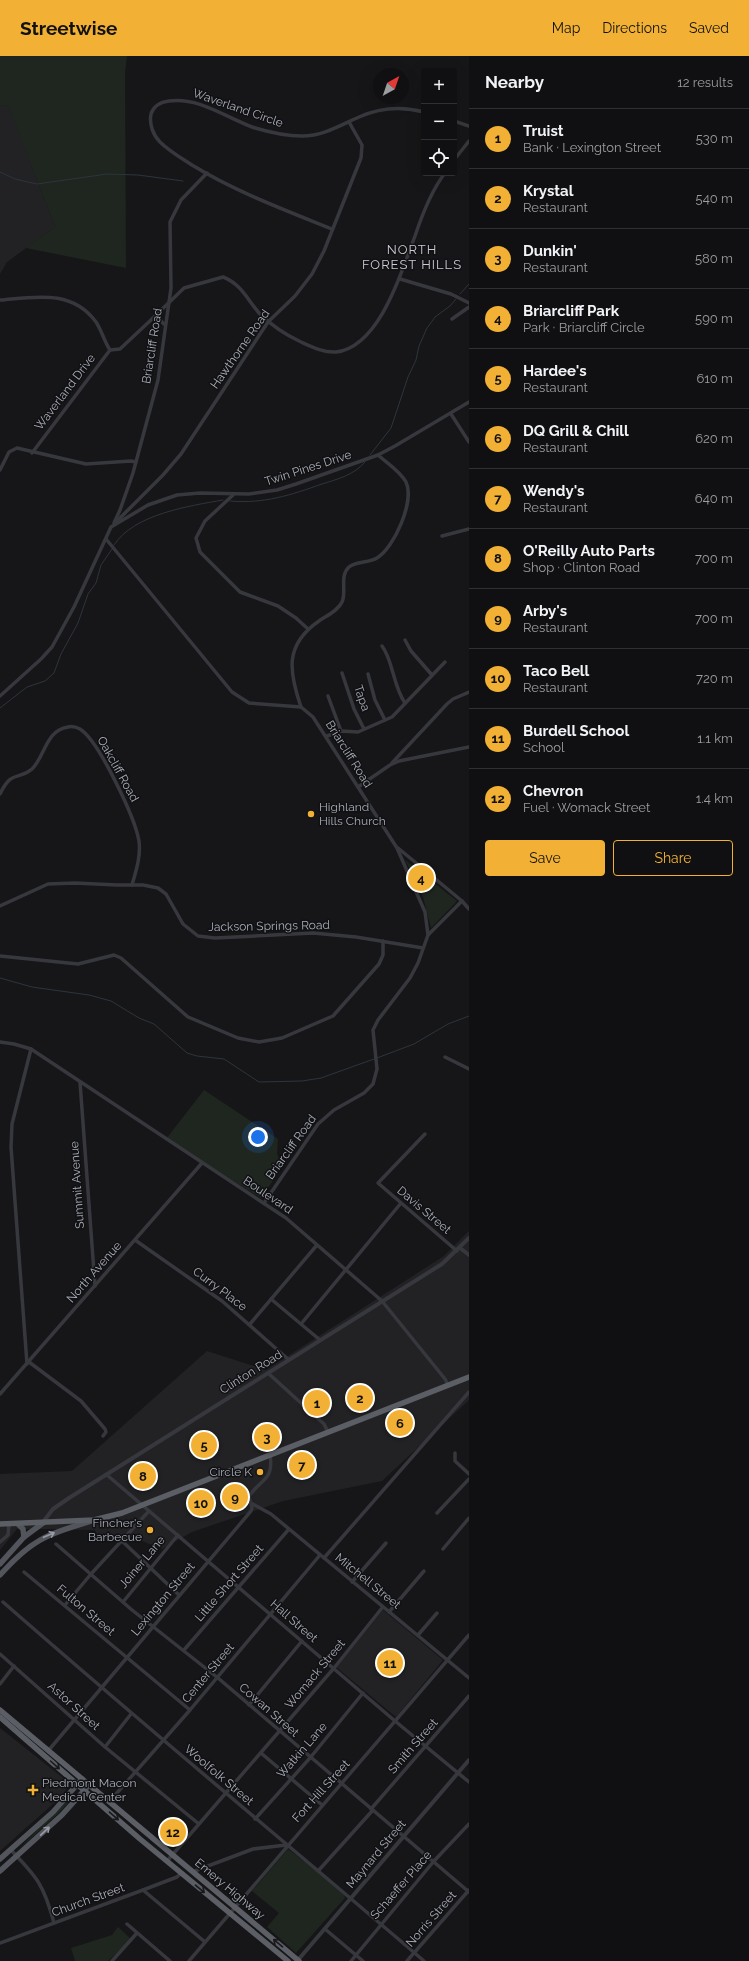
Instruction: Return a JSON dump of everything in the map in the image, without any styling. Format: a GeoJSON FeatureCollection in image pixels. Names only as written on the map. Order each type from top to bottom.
{"type":"FeatureCollection","features":[{"type":"Feature","properties":{"kind":"highway"},"geometry":{"type":"LineString","coordinates":[[0,1524],[94,1520],[122,1513],[469,1377]]}},
{"type":"Feature","properties":{"kind":"highway","name":"Emery Highway"},"geometry":{"type":"LineString","coordinates":[[0,1710],[298,1961]]}},
{"type":"Feature","properties":{"kind":"highway","name":"Emery Highway"},"geometry":{"type":"LineString","coordinates":[[0,1718],[10,1725],[167,1862],[288,1961]]}},
{"type":"Feature","properties":{"kind":"main road"},"geometry":{"type":"LineString","coordinates":[[0,1574],[16,1556],[34,1542],[57,1531],[94,1520]]}},
{"type":"Feature","properties":{"kind":"main road"},"geometry":{"type":"LineString","coordinates":[[0,1564],[24,1537],[43,1523]]}},
{"type":"Feature","properties":{"kind":"main road"},"geometry":{"type":"LineString","coordinates":[[18,1524],[23,1529],[24,1537]]}},
{"type":"Feature","properties":{"kind":"main road"},"geometry":{"type":"LineString","coordinates":[[0,1859],[53,1812],[82,1779]]}},
{"type":"Feature","properties":{"kind":"main road"},"geometry":{"type":"LineString","coordinates":[[0,1871],[62,1815],[89,1785]]}},
{"type":"Feature","properties":{"kind":"street","name":"Waverland Circle"},"geometry":{"type":"LineString","coordinates":[[332,229],[254,197],[207,173],[167,148],[154,134],[151,116],[156,106],[169,101],[182,100],[194,102],[252,127],[283,135],[312,136],[350,122],[366,114],[383,110],[402,108],[421,111]]}},
{"type":"Feature","properties":{"kind":"street","name":"Hawthorne Road"},"geometry":{"type":"LineString","coordinates":[[111,527],[163,476],[181,454],[268,322],[295,296],[321,258],[362,154],[360,141],[350,122]]}},
{"type":"Feature","properties":{"kind":"street"},"geometry":{"type":"LineString","coordinates":[[457,122],[469,126]]}},
{"type":"Feature","properties":{"kind":"street"},"geometry":{"type":"LineString","coordinates":[[457,156],[469,141]]}},
{"type":"Feature","properties":{"kind":"street","name":"Briarcliff Road"},"geometry":{"type":"LineString","coordinates":[[111,527],[120,510],[136,462],[158,380],[164,326],[170,301],[170,222],[181,200],[207,173]]}},
{"type":"Feature","properties":{"kind":"street","name":"Waverland Drive"},"geometry":{"type":"LineString","coordinates":[[32,453],[110,350],[120,349],[181,291],[192,285],[223,277],[240,288],[268,322],[284,333],[311,346],[327,351],[341,351],[357,345],[364,339],[389,302],[400,279],[420,222],[436,185],[443,176]]}},
{"type":"Feature","properties":{"kind":"street"},"geometry":{"type":"LineString","coordinates":[[400,279],[441,290],[469,303]]}},
{"type":"Feature","properties":{"kind":"street"},"geometry":{"type":"LineString","coordinates":[[0,300],[51,296],[70,301],[85,310],[92,318],[110,350]]}},
{"type":"Feature","properties":{"kind":"street"},"geometry":{"type":"LineString","coordinates":[[452,319],[469,307]]}},
{"type":"Feature","properties":{"kind":"street"},"geometry":{"type":"LineString","coordinates":[[152,319],[161,320],[164,326]]}},
{"type":"Feature","properties":{"kind":"street","name":"Twin Pines Drive"},"geometry":{"type":"LineString","coordinates":[[111,527],[148,505],[170,497],[194,494],[233,495],[277,490],[378,455],[409,439],[469,402]]}},
{"type":"Feature","properties":{"kind":"street"},"geometry":{"type":"LineString","coordinates":[[451,414],[469,442]]}},
{"type":"Feature","properties":{"kind":"street"},"geometry":{"type":"LineString","coordinates":[[0,470],[11,450],[17,448],[32,453],[86,464],[136,462]]}},
{"type":"Feature","properties":{"kind":"street"},"geometry":{"type":"LineString","coordinates":[[106,539],[232,692],[249,703],[301,707],[293,682],[292,664],[297,645],[308,629],[340,606],[343,598],[344,576],[347,569],[353,565],[378,557],[390,543],[403,521],[408,499],[407,485],[400,475],[378,455]]}},
{"type":"Feature","properties":{"kind":"street"},"geometry":{"type":"LineString","coordinates":[[233,495],[202,525],[196,538],[200,552],[240,592],[278,606],[296,618],[308,629]]}},
{"type":"Feature","properties":{"kind":"street"},"geometry":{"type":"LineString","coordinates":[[0,696],[52,647],[74,607],[111,527]]}},
{"type":"Feature","properties":{"kind":"street"},"geometry":{"type":"LineString","coordinates":[[442,536],[469,529]]}},
{"type":"Feature","properties":{"kind":"street"},"geometry":{"type":"LineString","coordinates":[[405,640],[411,651],[432,675]]}},
{"type":"Feature","properties":{"kind":"street"},"geometry":{"type":"LineString","coordinates":[[382,646],[386,653],[396,688],[405,703]]}},
{"type":"Feature","properties":{"kind":"street"},"geometry":{"type":"LineString","coordinates":[[327,736],[341,731],[356,732],[392,717],[445,662]]}},
{"type":"Feature","properties":{"kind":"street","name":"Tapa"},"geometry":{"type":"LineString","coordinates":[[342,673],[354,709],[364,729]]}},
{"type":"Feature","properties":{"kind":"street"},"geometry":{"type":"LineString","coordinates":[[368,674],[375,700],[385,720]]}},
{"type":"Feature","properties":{"kind":"street"},"geometry":{"type":"LineString","coordinates":[[390,765],[446,704],[469,692]]}},
{"type":"Feature","properties":{"kind":"street"},"geometry":{"type":"LineString","coordinates":[[328,696],[341,731]]}},
{"type":"Feature","properties":{"kind":"street","name":"Briarcliff Road"},"geometry":{"type":"LineString","coordinates":[[264,1203],[312,1131],[334,1110],[364,1093],[373,1084],[377,1073],[372,1034],[375,1025],[410,978],[428,935],[425,912],[397,848],[358,788],[327,736],[314,717],[301,707]]}},
{"type":"Feature","properties":{"kind":"street","name":"Oakcliff Road"},"geometry":{"type":"LineString","coordinates":[[0,794],[8,780],[32,768],[54,734],[66,727],[78,728],[86,734],[106,764],[121,792],[136,828],[139,853],[138,864],[132,885]]}},
{"type":"Feature","properties":{"kind":"street"},"geometry":{"type":"LineString","coordinates":[[358,788],[399,760],[469,747]]}},
{"type":"Feature","properties":{"kind":"street"},"geometry":{"type":"LineString","coordinates":[[397,848],[462,901],[469,909]]}},
{"type":"Feature","properties":{"kind":"street","name":"Jackson Springs Road"},"geometry":{"type":"LineString","coordinates":[[0,906],[48,884],[75,883],[151,886],[162,890],[170,899],[183,924],[198,936],[215,938],[264,934],[313,933],[356,937],[423,948]]}},
{"type":"Feature","properties":{"kind":"street"},"geometry":{"type":"LineString","coordinates":[[428,935],[462,901]]}},
{"type":"Feature","properties":{"kind":"street"},"geometry":{"type":"LineString","coordinates":[[0,956],[78,964],[114,955],[121,958],[188,1017],[238,1038],[259,1042],[282,1038],[333,1016],[379,964],[382,955],[383,941]]}},
{"type":"Feature","properties":{"kind":"street","name":"Boulevard"},"geometry":{"type":"LineString","coordinates":[[0,1042],[31,1049],[286,1218],[382,1301],[445,1379],[448,1385]]}},
{"type":"Feature","properties":{"kind":"street"},"geometry":{"type":"LineString","coordinates":[[31,1049],[12,1124],[11,1147],[28,1363],[81,1401],[105,1430],[106,1432],[103,1436]]}},
{"type":"Feature","properties":{"kind":"street"},"geometry":{"type":"LineString","coordinates":[[445,1057],[469,1069]]}},
{"type":"Feature","properties":{"kind":"street","name":"Summit Avenue"},"geometry":{"type":"LineString","coordinates":[[80,1082],[95,1286]]}},
{"type":"Feature","properties":{"kind":"street","name":"Davis Street"},"geometry":{"type":"LineString","coordinates":[[425,1134],[378,1183],[459,1249]]}},
{"type":"Feature","properties":{"kind":"street","name":"North Avenue"},"geometry":{"type":"LineString","coordinates":[[0,1394],[202,1163]]}},
{"type":"Feature","properties":{"kind":"street"},"geometry":{"type":"LineString","coordinates":[[301,1324],[401,1203]]}},
{"type":"Feature","properties":{"kind":"street","name":"Clinton Road"},"geometry":{"type":"LineString","coordinates":[[43,1523],[59,1505],[442,1264],[469,1238]]}},
{"type":"Feature","properties":{"kind":"street","name":"Curry Place"},"geometry":{"type":"LineString","coordinates":[[135,1240],[222,1300],[289,1360]]}},
{"type":"Feature","properties":{"kind":"street"},"geometry":{"type":"LineString","coordinates":[[250,1324],[317,1245]]}},
{"type":"Feature","properties":{"kind":"street"},"geometry":{"type":"LineString","coordinates":[[459,1249],[469,1255]]}},
{"type":"Feature","properties":{"kind":"street"},"geometry":{"type":"LineString","coordinates":[[271,1299],[320,1340]]}},
{"type":"Feature","properties":{"kind":"street"},"geometry":{"type":"LineString","coordinates":[[268,1373],[324,1424],[328,1432]]}},
{"type":"Feature","properties":{"kind":"street"},"geometry":{"type":"LineString","coordinates":[[324,1558],[469,1392]]}},
{"type":"Feature","properties":{"kind":"street"},"geometry":{"type":"LineString","coordinates":[[455,1453],[455,1461],[469,1474]]}},
{"type":"Feature","properties":{"kind":"street","name":"Lexington Street"},"geometry":{"type":"LineString","coordinates":[[48,1751],[251,1511],[249,1496],[272,1470],[270,1455]]}},
{"type":"Feature","properties":{"kind":"street","name":"Hall Street"},"geometry":{"type":"LineString","coordinates":[[107,1475],[334,1668],[395,1722],[469,1782]]}},
{"type":"Feature","properties":{"kind":"street"},"geometry":{"type":"LineString","coordinates":[[437,1513],[469,1479]]}},
{"type":"Feature","properties":{"kind":"street","name":"Mitchell Street"},"geometry":{"type":"LineString","coordinates":[[251,1503],[271,1514],[382,1608],[418,1635],[469,1678]]}},
{"type":"Feature","properties":{"kind":"street"},"geometry":{"type":"LineString","coordinates":[[65,1605],[91,1574],[149,1511]]}},
{"type":"Feature","properties":{"kind":"street"},"geometry":{"type":"LineString","coordinates":[[443,1549],[469,1518]]}},
{"type":"Feature","properties":{"kind":"street"},"geometry":{"type":"LineString","coordinates":[[0,1542],[8,1535],[9,1524]]}},
{"type":"Feature","properties":{"kind":"street","name":"Little Short Street"},"geometry":{"type":"LineString","coordinates":[[184,1650],[289,1529]]}},
{"type":"Feature","properties":{"kind":"street","name":"Joiner Lane"},"geometry":{"type":"LineString","coordinates":[[122,1602],[178,1535]]}},
{"type":"Feature","properties":{"kind":"street"},"geometry":{"type":"LineString","coordinates":[[122,1541],[179,1595]]}},
{"type":"Feature","properties":{"kind":"street"},"geometry":{"type":"LineString","coordinates":[[352,1582],[386,1543]]}},
{"type":"Feature","properties":{"kind":"street","name":"Cowan Street"},"geometry":{"type":"LineString","coordinates":[[56,1544],[122,1602],[218,1678],[279,1732],[469,1891]]}},
{"type":"Feature","properties":{"kind":"street","name":"Center Street"},"geometry":{"type":"LineString","coordinates":[[109,1802],[218,1678],[320,1555]]}},
{"type":"Feature","properties":{"kind":"street"},"geometry":{"type":"LineString","coordinates":[[389,1612],[424,1571]]}},
{"type":"Feature","properties":{"kind":"street","name":"Fulton Street"},"geometry":{"type":"LineString","coordinates":[[24,1572],[190,1710]]}},
{"type":"Feature","properties":{"kind":"street","name":"Woolfolk Street"},"geometry":{"type":"LineString","coordinates":[[3,1602],[131,1714],[255,1819],[319,1870],[424,1961]]}},
{"type":"Feature","properties":{"kind":"street","name":"Womack Street"},"geometry":{"type":"LineString","coordinates":[[167,1862],[334,1668],[382,1608]]}},
{"type":"Feature","properties":{"kind":"street"},"geometry":{"type":"LineString","coordinates":[[418,1635],[437,1613]]}},
{"type":"Feature","properties":{"kind":"street","name":"Fort Hill Street"},"geometry":{"type":"LineString","coordinates":[[189,1961],[280,1853],[469,1635]]}},
{"type":"Feature","properties":{"kind":"street"},"geometry":{"type":"LineString","coordinates":[[249,1705],[302,1641]]}},
{"type":"Feature","properties":{"kind":"street","name":"Astor Street"},"geometry":{"type":"LineString","coordinates":[[0,1654],[136,1773],[199,1824]]}},
{"type":"Feature","properties":{"kind":"street"},"geometry":{"type":"LineString","coordinates":[[0,1684],[14,1666]]}},
{"type":"Feature","properties":{"kind":"street","name":"Watkin Lane"},"geometry":{"type":"LineString","coordinates":[[255,1819],[290,1778],[310,1758],[363,1693]]}},
{"type":"Feature","properties":{"kind":"street","name":"Smith Street"},"geometry":{"type":"LineString","coordinates":[[319,1870],[469,1696]]}},
{"type":"Feature","properties":{"kind":"street"},"geometry":{"type":"LineString","coordinates":[[105,1746],[131,1714]]}},
{"type":"Feature","properties":{"kind":"street"},"geometry":{"type":"LineString","coordinates":[[261,1753],[322,1805]]}},
{"type":"Feature","properties":{"kind":"street","name":"Maynard Street"},"geometry":{"type":"LineString","coordinates":[[298,1961],[469,1760]]}},
{"type":"Feature","properties":{"kind":"street","name":"Schaeffer Place"},"geometry":{"type":"LineString","coordinates":[[350,1961],[434,1861],[469,1824]]}},
{"type":"Feature","properties":{"kind":"street"},"geometry":{"type":"LineString","coordinates":[[192,1872],[249,1850],[287,1845]]}},
{"type":"Feature","properties":{"kind":"street"},"geometry":{"type":"LineString","coordinates":[[271,1848],[280,1853]]}},
{"type":"Feature","properties":{"kind":"street"},"geometry":{"type":"LineString","coordinates":[[10,1849],[40,1882],[46,1895],[54,1923]]}},
{"type":"Feature","properties":{"kind":"street","name":"Church Street"},"geometry":{"type":"LineString","coordinates":[[0,1943],[144,1890],[177,1877],[181,1873]]}},
{"type":"Feature","properties":{"kind":"street"},"geometry":{"type":"LineString","coordinates":[[144,1890],[205,1942]]}},
{"type":"Feature","properties":{"kind":"street","name":"Norris Street"},"geometry":{"type":"LineString","coordinates":[[407,1961],[469,1891]]}},
{"type":"Feature","properties":{"kind":"street"},"geometry":{"type":"LineString","coordinates":[[127,1924],[170,1961]]}},
{"type":"Feature","properties":{"kind":"street"},"geometry":{"type":"LineString","coordinates":[[325,1929],[363,1961]]}},
{"type":"Feature","properties":{"kind":"street"},"geometry":{"type":"LineString","coordinates":[[112,1961],[137,1933]]}},
{"type":"Feature","properties":{"kind":"shaded area"},"geometry":{"type":"Polygon","coordinates":[[[0,56],[127,56],[125,73],[126,268],[26,248],[55,227],[8,105],[0,106],[0,56]]]}},
{"type":"Feature","properties":{"kind":"shaded area"},"geometry":{"type":"Polygon","coordinates":[[[8,104],[55,227],[7,262],[0,274],[0,106],[8,104]]]}},
{"type":"Feature","properties":{"kind":"shaded area"},"geometry":{"type":"Polygon","coordinates":[[[405,860],[457,901],[431,928],[423,897],[405,860]]]}},
{"type":"Feature","properties":{"kind":"shaded area"},"geometry":{"type":"Polygon","coordinates":[[[204,1090],[278,1139],[277,1154],[282,1163],[276,1176],[261,1198],[166,1139],[204,1090]]]}},
{"type":"Feature","properties":{"kind":"shaded area"},"geometry":{"type":"Polygon","coordinates":[[[469,1231],[469,1400],[382,1481],[283,1501],[192,1532],[162,1549],[132,1537],[99,1539],[95,1530],[17,1529],[0,1550],[0,1474],[72,1471],[207,1351],[266,1370],[444,1256],[469,1231]]]}},
{"type":"Feature","properties":{"kind":"shaded area"},"geometry":{"type":"Polygon","coordinates":[[[383,1610],[443,1660],[396,1717],[336,1667],[383,1610]]]}},
{"type":"Feature","properties":{"kind":"shaded area","name":"Piedmont Macon Medical Center"},"geometry":{"type":"Polygon","coordinates":[[[0,1728],[67,1781],[68,1786],[63,1795],[0,1851],[0,1728]]]}},
{"type":"Feature","properties":{"kind":"shaded area"},"geometry":{"type":"Polygon","coordinates":[[[73,1793],[75,1795],[61,1811],[17,1851],[73,1793]]]}},
{"type":"Feature","properties":{"kind":"shaded area"},"geometry":{"type":"Polygon","coordinates":[[[288,1849],[318,1872],[344,1895],[345,1898],[296,1953],[267,1927],[279,1913],[252,1891],[288,1849]]]}},
{"type":"Feature","properties":{"kind":"shaded area"},"geometry":{"type":"Polygon","coordinates":[[[118,1927],[131,1939],[108,1961],[75,1961],[71,1948],[112,1935],[118,1927]]]}},
{"type":"Feature","properties":{"kind":"waterway"},"geometry":{"type":"LineString","coordinates":[[0,172],[15,179],[37,184],[107,174],[138,175],[183,181]]}},
{"type":"Feature","properties":{"kind":"waterway"},"geometry":{"type":"LineString","coordinates":[[460,294],[469,284]]}},
{"type":"Feature","properties":{"kind":"waterway"},"geometry":{"type":"LineString","coordinates":[[370,455],[391,428],[408,377],[416,360],[419,346],[427,328],[435,317],[450,306],[456,299]]}},
{"type":"Feature","properties":{"kind":"waterway"},"geometry":{"type":"LineString","coordinates":[[230,501],[242,502],[266,500],[288,495],[345,476],[356,470],[365,462]]}},
{"type":"Feature","properties":{"kind":"waterway"},"geometry":{"type":"LineString","coordinates":[[114,545],[123,534],[148,519],[163,513],[194,505],[223,500]]}},
{"type":"Feature","properties":{"kind":"waterway"},"geometry":{"type":"LineString","coordinates":[[0,708],[27,687],[45,681],[54,673],[61,654],[78,623],[88,594],[96,583],[101,565],[112,549]]}},
{"type":"Feature","properties":{"kind":"waterway"},"geometry":{"type":"LineString","coordinates":[[0,978],[32,987],[89,995],[111,1001],[139,1018],[154,1024],[187,1053],[197,1056],[224,1059],[259,1082],[302,1081],[321,1078],[374,1059]]}},
{"type":"Feature","properties":{"kind":"waterway"},"geometry":{"type":"LineString","coordinates":[[377,1058],[414,1044],[448,1024],[469,1016]]}},
{"type":"Feature","properties":{"kind":"place","name":"Highland Hills Church"},"geometry":{"type":"Point","coordinates":[311,814]}},
{"type":"Feature","properties":{"kind":"place","name":"Briarcliff Park"},"geometry":{"type":"Point","coordinates":[421,878]}},
{"type":"Feature","properties":{"kind":"place","name":"Krystal"},"geometry":{"type":"Point","coordinates":[360,1398]}},
{"type":"Feature","properties":{"kind":"place","name":"Truist"},"geometry":{"type":"Point","coordinates":[317,1403]}},
{"type":"Feature","properties":{"kind":"place","name":"DQ Grill & Chill"},"geometry":{"type":"Point","coordinates":[400,1423]}},
{"type":"Feature","properties":{"kind":"place","name":"Dunkin'"},"geometry":{"type":"Point","coordinates":[267,1437]}},
{"type":"Feature","properties":{"kind":"place","name":"Hardee's"},"geometry":{"type":"Point","coordinates":[204,1445]}},
{"type":"Feature","properties":{"kind":"place","name":"Wendy's"},"geometry":{"type":"Point","coordinates":[302,1465]}},
{"type":"Feature","properties":{"kind":"place","name":"Circle K"},"geometry":{"type":"Point","coordinates":[260,1472]}},
{"type":"Feature","properties":{"kind":"place","name":"O'Reilly Auto Parts"},"geometry":{"type":"Point","coordinates":[143,1476]}},
{"type":"Feature","properties":{"kind":"place","name":"Arby's"},"geometry":{"type":"Point","coordinates":[235,1497]}},
{"type":"Feature","properties":{"kind":"place","name":"Taco Bell"},"geometry":{"type":"Point","coordinates":[201,1503]}},
{"type":"Feature","properties":{"kind":"place","name":"Fincher's Barbecue"},"geometry":{"type":"Point","coordinates":[150,1530]}},
{"type":"Feature","properties":{"kind":"place","name":"Burdell School"},"geometry":{"type":"Point","coordinates":[390,1663]}},
{"type":"Feature","properties":{"kind":"place","name":"Piedmont Macon Medical Center"},"geometry":{"type":"Point","coordinates":[33,1790]}},
{"type":"Feature","properties":{"kind":"place","name":"Chevron"},"geometry":{"type":"Point","coordinates":[173,1832]}},
{"type":"Feature","properties":{"kind":"district","name":"NORTH FOREST HILLS"},"geometry":{"type":"Point","coordinates":[412,256]}}]}
